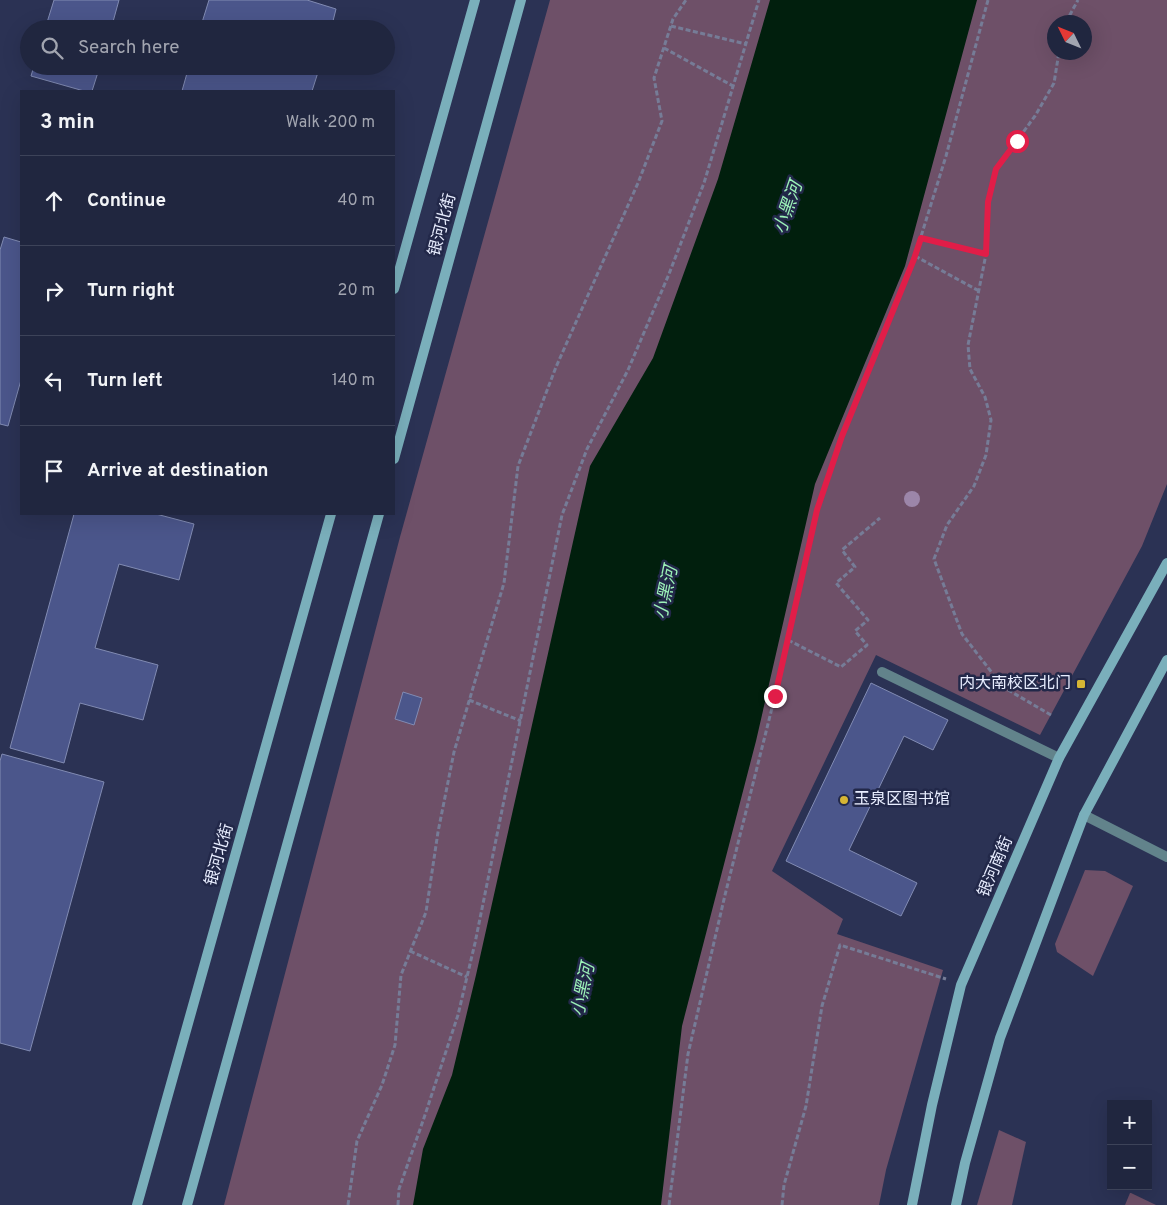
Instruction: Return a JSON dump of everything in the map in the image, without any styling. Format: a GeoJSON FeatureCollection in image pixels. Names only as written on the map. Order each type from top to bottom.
{"type":"FeatureCollection","features":[{"type":"Feature","properties":{"kind":"main road","name":"银河北街"},"geometry":{"type":"LineString","coordinates":[[395,286],[475,0]]}},
{"type":"Feature","properties":{"kind":"main road","name":"银河北街"},"geometry":{"type":"LineString","coordinates":[[395,455],[520,0]]}},
{"type":"Feature","properties":{"kind":"main road","name":"银河北街"},"geometry":{"type":"LineString","coordinates":[[137,1205],[331,515]]}},
{"type":"Feature","properties":{"kind":"main road"},"geometry":{"type":"LineString","coordinates":[[188,1205],[378,515]]}},
{"type":"Feature","properties":{"kind":"main road","name":"银河南街"},"geometry":{"type":"LineString","coordinates":[[912,1205],[932,1105],[962,985],[1059,758],[1167,563]]}},
{"type":"Feature","properties":{"kind":"main road"},"geometry":{"type":"LineString","coordinates":[[956,1205],[965,1163],[1000,1038],[1084,815],[1167,660]]}},
{"type":"Feature","properties":{"kind":"lane"},"geometry":{"type":"LineString","coordinates":[[882,672],[1059,758]]}},
{"type":"Feature","properties":{"kind":"lane"},"geometry":{"type":"LineString","coordinates":[[1084,815],[1167,857]]}},
{"type":"Feature","properties":{"kind":"path"},"geometry":{"type":"LineString","coordinates":[[348,1205],[357,1141],[382,1085],[395,1045],[401,975],[426,912],[450,770],[504,583],[518,466],[556,367],[638,183],[662,121],[654,78],[673,19],[686,0]]}},
{"type":"Feature","properties":{"kind":"path"},"geometry":{"type":"LineString","coordinates":[[398,1205],[399,1189],[452,1033],[467,977],[562,515],[587,449],[628,370],[669,274],[704,183],[758,0]]}},
{"type":"Feature","properties":{"kind":"path"},"geometry":{"type":"LineString","coordinates":[[670,1205],[688,1054],[788,640],[817,510],[842,436],[915,256],[946,156],[988,0]]}},
{"type":"Feature","properties":{"kind":"path"},"geometry":{"type":"LineString","coordinates":[[1070,15],[1078,0]]}},
{"type":"Feature","properties":{"kind":"path"},"geometry":{"type":"LineString","coordinates":[[671,26],[746,44]]}},
{"type":"Feature","properties":{"kind":"path"},"geometry":{"type":"LineString","coordinates":[[664,48],[733,86]]}},
{"type":"Feature","properties":{"kind":"path"},"geometry":{"type":"LineString","coordinates":[[1051,715],[1003,687],[962,634],[934,559],[947,524],[974,486],[986,455],[991,420],[985,397],[970,369],[968,345],[986,254],[988,202],[996,169],[1035,116],[1054,83],[1058,60]]}},
{"type":"Feature","properties":{"kind":"path"},"geometry":{"type":"LineString","coordinates":[[921,238],[986,254]]}},
{"type":"Feature","properties":{"kind":"path"},"geometry":{"type":"LineString","coordinates":[[915,256],[979,291]]}},
{"type":"Feature","properties":{"kind":"path"},"geometry":{"type":"LineString","coordinates":[[788,640],[841,667],[867,645],[855,631],[868,620],[836,583],[855,567],[842,550],[880,518]]}},
{"type":"Feature","properties":{"kind":"path"},"geometry":{"type":"LineString","coordinates":[[469,700],[521,721]]}},
{"type":"Feature","properties":{"kind":"path"},"geometry":{"type":"LineString","coordinates":[[782,1205],[784,1185],[806,1106],[822,1006],[840,945],[949,980]]}},
{"type":"Feature","properties":{"kind":"path"},"geometry":{"type":"LineString","coordinates":[[410,951],[467,977]]}},
{"type":"Feature","properties":{"kind":"shaded area"},"geometry":{"type":"Polygon","coordinates":[[[550,0],[1167,0],[1167,484],[1142,546],[1040,735],[876,655],[772,871],[843,919],[837,934],[943,970],[886,1170],[879,1205],[224,1205],[400,537],[550,0]]]}},
{"type":"Feature","properties":{"kind":"shaded area"},"geometry":{"type":"Polygon","coordinates":[[[1085,870],[1105,871],[1133,886],[1093,976],[1057,952],[1055,944],[1085,870]]]}},
{"type":"Feature","properties":{"kind":"shaded area"},"geometry":{"type":"Polygon","coordinates":[[[999,1130],[1026,1142],[1012,1205],[977,1205],[999,1130]]]}},
{"type":"Feature","properties":{"kind":"shaded area"},"geometry":{"type":"Polygon","coordinates":[[[1131,1193],[1156,1205],[1125,1205],[1131,1193]]]}},
{"type":"Feature","properties":{"kind":"water","name":"小黑河"},"geometry":{"type":"Polygon","coordinates":[[[770,0],[977,0],[905,266],[815,484],[756,741],[682,1026],[661,1205],[413,1205],[423,1149],[452,1075],[476,975],[590,466],[653,358],[718,179],[770,0]]]}},
{"type":"Feature","properties":{"kind":"building"},"geometry":{"type":"Polygon","coordinates":[[[54,0],[119,0],[113,20],[48,20],[54,0]]]}},
{"type":"Feature","properties":{"kind":"building"},"geometry":{"type":"Polygon","coordinates":[[[209,0],[307,0],[336,9],[333,20],[203,20],[209,0]]]}},
{"type":"Feature","properties":{"kind":"building"},"geometry":{"type":"Polygon","coordinates":[[[97,75],[92,90],[80,90],[31,76],[97,75]]]}},
{"type":"Feature","properties":{"kind":"building"},"geometry":{"type":"Polygon","coordinates":[[[186,75],[317,75],[312,90],[182,90],[186,75]]]}},
{"type":"Feature","properties":{"kind":"building"},"geometry":{"type":"Polygon","coordinates":[[[4,237],[20,242],[20,384],[8,426],[0,424],[0,250],[4,237]]]}},
{"type":"Feature","properties":{"kind":"building"},"geometry":{"type":"Polygon","coordinates":[[[74,515],[160,515],[194,524],[179,580],[119,564],[95,648],[158,665],[143,720],[80,703],[64,763],[10,748],[74,515]]]}},
{"type":"Feature","properties":{"kind":"building","name":"玉泉区图书馆"},"geometry":{"type":"Polygon","coordinates":[[[871,683],[948,720],[933,750],[904,736],[849,850],[917,883],[901,916],[786,861],[871,683]]]}},
{"type":"Feature","properties":{"kind":"building"},"geometry":{"type":"Polygon","coordinates":[[[403,692],[422,698],[414,725],[395,719],[403,692]]]}},
{"type":"Feature","properties":{"kind":"building"},"geometry":{"type":"Polygon","coordinates":[[[2,754],[104,782],[30,1051],[0,1043],[0,761],[2,754]]]}},
{"type":"Feature","properties":{"kind":"place","name":"内大南校区北门"},"geometry":{"type":"Point","coordinates":[1081,684]}},
{"type":"Feature","properties":{"kind":"place","name":"玉泉区图书馆"},"geometry":{"type":"Point","coordinates":[844,800]}},
{"type":"Feature","properties":{"kind":"route"},"geometry":{"type":"LineString","coordinates":[[775,696],[817,510],[842,436],[921,238],[986,254],[988,249],[988,202],[996,169],[1017,141]]}}]}
